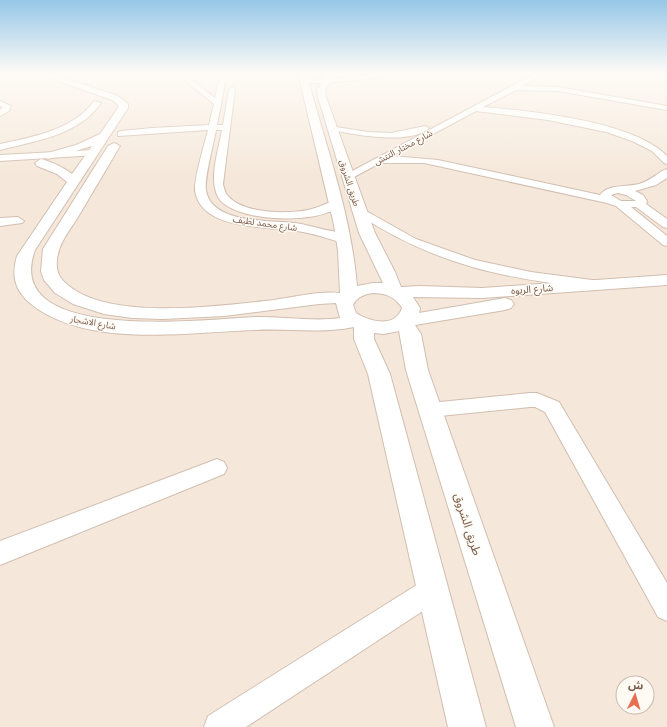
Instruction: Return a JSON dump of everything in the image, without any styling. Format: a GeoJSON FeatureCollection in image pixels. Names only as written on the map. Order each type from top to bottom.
{"type":"FeatureCollection","features":[{"type":"Feature","properties":{"kind":"street"},"geometry":{"type":"LineString","coordinates":[[0,147],[31,139],[62,128],[83,117],[90,112],[92,107]]}},
{"type":"Feature","properties":{"kind":"street","name":"شارع الاشجار"},"geometry":{"type":"LineString","coordinates":[[122,107],[121,112],[27,250],[21,271],[22,281],[27,291],[35,300],[62,316],[80,321],[123,327],[264,323],[331,326],[359,324]]}},
{"type":"Feature","properties":{"kind":"street","name":"شارع الاشجار"},"geometry":{"type":"LineString","coordinates":[[135,107],[135,111],[51,249],[47,261],[48,273],[55,284],[66,294],[83,303],[104,309],[129,312],[255,307],[328,297],[348,298]]}},
{"type":"Feature","properties":{"kind":"street","name":"شارع محمد لطيف"},"geometry":{"type":"LineString","coordinates":[[217,107],[200,188],[200,197],[205,205],[215,212],[229,218],[307,229],[344,238]]}},
{"type":"Feature","properties":{"kind":"street","name":"شارع محمد لطيف"},"geometry":{"type":"LineString","coordinates":[[229,107],[219,191],[223,198],[232,204],[261,214],[288,216],[314,213],[336,204]]}},
{"type":"Feature","properties":{"kind":"street","name":"طريق الشروق"},"geometry":{"type":"LineString","coordinates":[[312,107],[344,238],[348,298]]}},
{"type":"Feature","properties":{"kind":"street","name":"طريق الشروق"},"geometry":{"type":"LineString","coordinates":[[326,107],[367,233],[396,292]]}},
{"type":"Feature","properties":{"kind":"street"},"geometry":{"type":"LineString","coordinates":[[464,107],[522,113],[612,132],[650,146],[659,152],[667,161]]}},
{"type":"Feature","properties":{"kind":"street","name":"شارع مختار التتش"},"geometry":{"type":"LineString","coordinates":[[333,128],[363,134],[391,135],[415,131],[428,126],[464,107]]}},
{"type":"Feature","properties":{"kind":"street","name":"شارع مختار التتش"},"geometry":{"type":"LineString","coordinates":[[348,176],[475,109],[482,107]]}},
{"type":"Feature","properties":{"kind":"street"},"geometry":{"type":"LineString","coordinates":[[520,107],[526,110],[631,133],[667,149]]}},
{"type":"Feature","properties":{"kind":"street"},"geometry":{"type":"LineString","coordinates":[[121,134],[214,122]]}},
{"type":"Feature","properties":{"kind":"street"},"geometry":{"type":"LineString","coordinates":[[134,124],[153,126],[189,125],[214,122],[227,125]]}},
{"type":"Feature","properties":{"kind":"street"},"geometry":{"type":"LineString","coordinates":[[428,126],[438,129]]}},
{"type":"Feature","properties":{"kind":"street"},"geometry":{"type":"LineString","coordinates":[[0,158],[45,159],[80,147],[104,136]]}},
{"type":"Feature","properties":{"kind":"street"},"geometry":{"type":"LineString","coordinates":[[415,141],[428,150],[448,159],[553,185],[614,197],[667,242]]}},
{"type":"Feature","properties":{"kind":"street"},"geometry":{"type":"LineString","coordinates":[[0,164],[45,159],[90,157]]}},
{"type":"Feature","properties":{"kind":"street"},"geometry":{"type":"LineString","coordinates":[[379,160],[403,158],[429,160],[560,191],[614,197],[637,195],[641,202],[667,224]]}},
{"type":"Feature","properties":{"kind":"street"},"geometry":{"type":"LineString","coordinates":[[45,159],[61,170],[73,181]]}},
{"type":"Feature","properties":{"kind":"street"},"geometry":{"type":"LineString","coordinates":[[614,197],[649,184],[664,176],[667,172]]}},
{"type":"Feature","properties":{"kind":"street"},"geometry":{"type":"LineString","coordinates":[[641,202],[667,188]]}},
{"type":"Feature","properties":{"kind":"street"},"geometry":{"type":"LineString","coordinates":[[59,203],[80,202]]}},
{"type":"Feature","properties":{"kind":"street"},"geometry":{"type":"LineString","coordinates":[[359,210],[388,229],[407,239],[452,257],[500,270],[536,277],[598,285]]}},
{"type":"Feature","properties":{"kind":"street"},"geometry":{"type":"LineString","coordinates":[[0,222],[18,221]]}},
{"type":"Feature","properties":{"kind":"street","name":"شارع الربوه"},"geometry":{"type":"LineString","coordinates":[[405,320],[432,318],[485,299],[598,285],[667,280]]}},
{"type":"Feature","properties":{"kind":"street"},"geometry":{"type":"LineString","coordinates":[[369,288],[396,292],[408,302],[411,308],[405,320],[385,328],[359,324],[348,316],[345,311],[348,298],[361,290],[369,288]]}},
{"type":"Feature","properties":{"kind":"street","name":"شارع الربوه"},"geometry":{"type":"LineString","coordinates":[[396,292],[420,291],[485,299],[667,293]]}},
{"type":"Feature","properties":{"kind":"street","name":"طريق الشروق"},"geometry":{"type":"LineString","coordinates":[[405,320],[411,334],[414,360],[535,727]]}},
{"type":"Feature","properties":{"kind":"street"},"geometry":{"type":"LineString","coordinates":[[359,324],[379,374],[467,727]]}},
{"type":"Feature","properties":{"kind":"street"},"geometry":{"type":"LineString","coordinates":[[430,410],[530,400],[537,400],[552,406],[667,608]]}},
{"type":"Feature","properties":{"kind":"street"},"geometry":{"type":"LineString","coordinates":[[0,553],[217,468]]}},
{"type":"Feature","properties":{"kind":"street"},"geometry":{"type":"LineString","coordinates":[[220,727],[432,590]]}},
{"type":"Feature","properties":{"kind":"shaded area"},"geometry":{"type":"Polygon","coordinates":[[[0,107],[667,107],[667,727],[0,727],[0,107]]]}}]}
